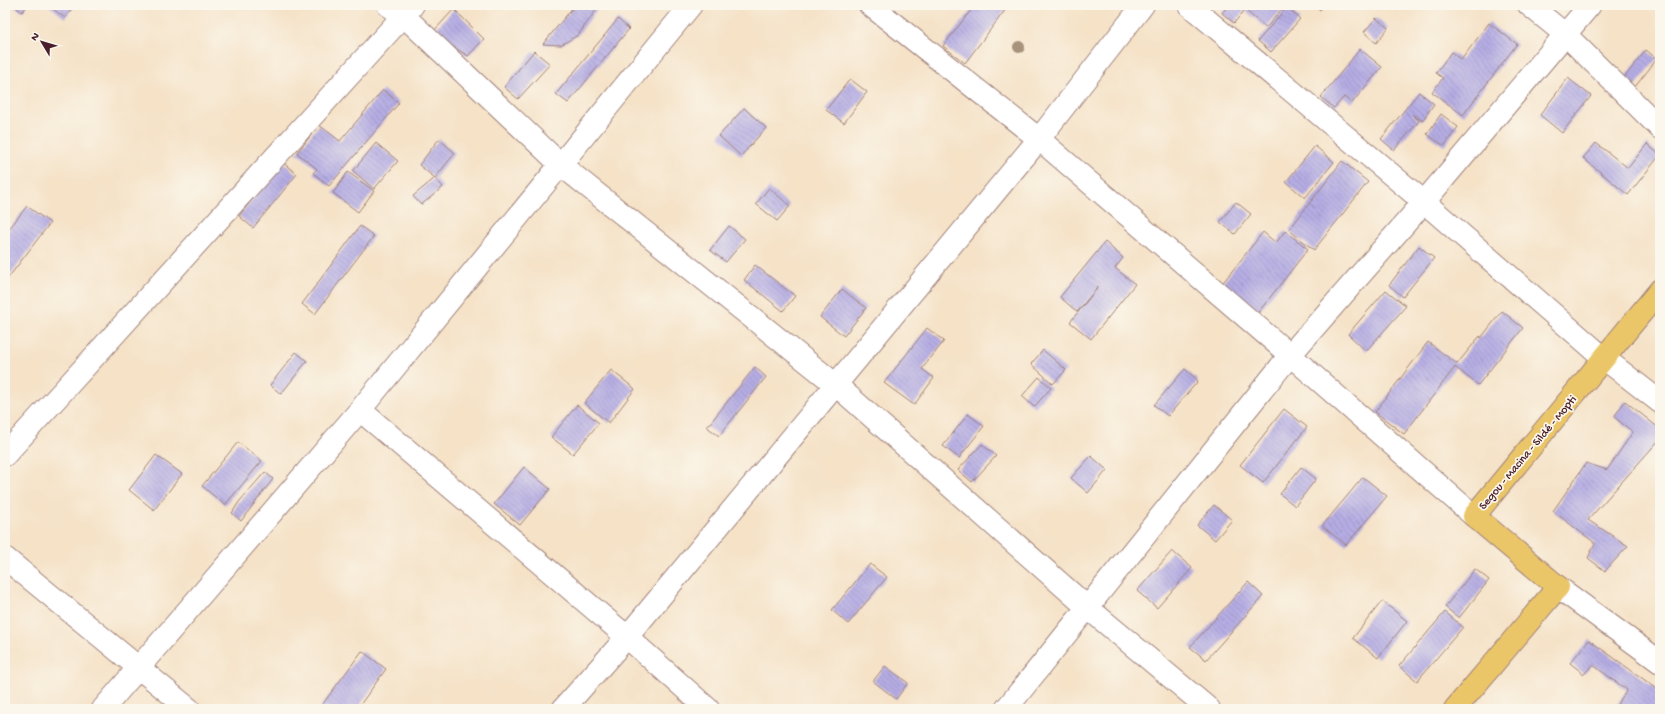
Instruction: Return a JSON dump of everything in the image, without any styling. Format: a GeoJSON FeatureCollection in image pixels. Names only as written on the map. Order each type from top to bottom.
{"type":"FeatureCollection","features":[{"type":"Feature","properties":{"kind":"main road","name":"Segou - Macina - Sildé - Mopti"},"geometry":{"type":"LineString","coordinates":[[1558,587],[1474,516],[1660,290]]}},
{"type":"Feature","properties":{"kind":"main road"},"geometry":{"type":"LineString","coordinates":[[1455,709],[1558,587]]}},
{"type":"Feature","properties":{"kind":"street"},"geometry":{"type":"LineString","coordinates":[[103,709],[360,410],[691,5]]}},
{"type":"Feature","properties":{"kind":"street"},"geometry":{"type":"LineString","coordinates":[[870,5],[1039,139],[1474,516]]}},
{"type":"Feature","properties":{"kind":"street"},"geometry":{"type":"LineString","coordinates":[[563,709],[627,637],[1039,139],[1143,5]]}},
{"type":"Feature","properties":{"kind":"street"},"geometry":{"type":"LineString","coordinates":[[1189,5],[1424,202],[1604,359],[1660,402]]}},
{"type":"Feature","properties":{"kind":"street"},"geometry":{"type":"LineString","coordinates":[[1529,5],[1566,35],[1660,128]]}},
{"type":"Feature","properties":{"kind":"street"},"geometry":{"type":"LineString","coordinates":[[1006,709],[1290,355],[1424,202],[1590,5]]}},
{"type":"Feature","properties":{"kind":"street"},"geometry":{"type":"LineString","coordinates":[[5,456],[401,8],[561,165],[835,384],[1088,608],[1209,709]]}},
{"type":"Feature","properties":{"kind":"street"},"geometry":{"type":"LineString","coordinates":[[360,410],[627,637],[708,709]]}},
{"type":"Feature","properties":{"kind":"street"},"geometry":{"type":"LineString","coordinates":[[5,558],[189,709]]}},
{"type":"Feature","properties":{"kind":"street"},"geometry":{"type":"LineString","coordinates":[[1558,587],[1660,662]]}},
{"type":"Feature","properties":{"kind":"building"},"geometry":{"type":"Polygon","coordinates":[[[13,5],[28,5],[22,12],[13,5]]]}},
{"type":"Feature","properties":{"kind":"building"},"geometry":{"type":"Polygon","coordinates":[[[48,5],[75,5],[65,18],[48,5]]]}},
{"type":"Feature","properties":{"kind":"building"},"geometry":{"type":"Polygon","coordinates":[[[575,5],[600,5],[578,35],[561,45],[543,44],[575,5]]]}},
{"type":"Feature","properties":{"kind":"building"},"geometry":{"type":"Polygon","coordinates":[[[975,5],[1009,5],[965,63],[943,46],[975,5]]]}},
{"type":"Feature","properties":{"kind":"building"},"geometry":{"type":"Polygon","coordinates":[[[1229,5],[1237,5],[1244,11],[1234,23],[1222,13],[1229,5]]]}},
{"type":"Feature","properties":{"kind":"building"},"geometry":{"type":"Polygon","coordinates":[[[1251,5],[1285,5],[1266,28],[1246,11],[1251,5]]]}},
{"type":"Feature","properties":{"kind":"building"},"geometry":{"type":"Polygon","coordinates":[[[1314,5],[1324,5],[1320,10],[1314,5]]]}},
{"type":"Feature","properties":{"kind":"building"},"geometry":{"type":"Polygon","coordinates":[[[1287,7],[1300,19],[1271,52],[1258,41],[1287,7]]]}},
{"type":"Feature","properties":{"kind":"building"},"geometry":{"type":"Polygon","coordinates":[[[454,9],[484,39],[468,56],[432,33],[454,9]]]}},
{"type":"Feature","properties":{"kind":"building"},"geometry":{"type":"Polygon","coordinates":[[[1376,18],[1388,28],[1376,43],[1364,32],[1376,18]]]}},
{"type":"Feature","properties":{"kind":"building"},"geometry":{"type":"Polygon","coordinates":[[[618,19],[629,29],[568,103],[556,94],[618,19]]]}},
{"type":"Feature","properties":{"kind":"building"},"geometry":{"type":"Polygon","coordinates":[[[1489,23],[1517,44],[1463,115],[1432,92],[1443,78],[1436,73],[1451,52],[1461,60],[1489,23]]]}},
{"type":"Feature","properties":{"kind":"building"},"geometry":{"type":"Polygon","coordinates":[[[1360,49],[1382,67],[1352,103],[1344,97],[1334,108],[1321,97],[1360,49]]]}},
{"type":"Feature","properties":{"kind":"building"},"geometry":{"type":"Polygon","coordinates":[[[1646,50],[1657,59],[1634,88],[1623,79],[1646,50]]]}},
{"type":"Feature","properties":{"kind":"building"},"geometry":{"type":"Polygon","coordinates":[[[534,51],[550,64],[518,99],[504,87],[534,51]]]}},
{"type":"Feature","properties":{"kind":"building"},"geometry":{"type":"Polygon","coordinates":[[[1568,78],[1591,96],[1562,133],[1540,115],[1568,78]]]}},
{"type":"Feature","properties":{"kind":"building"},"geometry":{"type":"Polygon","coordinates":[[[850,79],[867,92],[844,123],[826,110],[850,79]]]}},
{"type":"Feature","properties":{"kind":"building"},"geometry":{"type":"Polygon","coordinates":[[[383,90],[399,103],[329,186],[313,173],[317,169],[297,153],[319,125],[340,141],[383,90]]]}},
{"type":"Feature","properties":{"kind":"building"},"geometry":{"type":"Polygon","coordinates":[[[1419,92],[1434,104],[1422,121],[1412,114],[1419,121],[1394,150],[1381,139],[1419,92]]]}},
{"type":"Feature","properties":{"kind":"building"},"geometry":{"type":"Polygon","coordinates":[[[744,108],[766,128],[741,156],[719,136],[744,108]]]}},
{"type":"Feature","properties":{"kind":"building"},"geometry":{"type":"Polygon","coordinates":[[[1441,114],[1458,127],[1444,146],[1427,134],[1441,114]]]}},
{"type":"Feature","properties":{"kind":"building"},"geometry":{"type":"Polygon","coordinates":[[[439,139],[455,153],[435,178],[419,165],[439,139]]]}},
{"type":"Feature","properties":{"kind":"building"},"geometry":{"type":"Polygon","coordinates":[[[376,143],[398,161],[374,189],[353,171],[376,143]]]}},
{"type":"Feature","properties":{"kind":"building"},"geometry":{"type":"Polygon","coordinates":[[[1596,143],[1628,168],[1647,144],[1660,155],[1628,195],[1583,158],[1596,143]]]}},
{"type":"Feature","properties":{"kind":"building"},"geometry":{"type":"Polygon","coordinates":[[[1315,146],[1334,162],[1305,198],[1286,182],[1315,146]]]}},
{"type":"Feature","properties":{"kind":"building"},"geometry":{"type":"Polygon","coordinates":[[[1342,161],[1368,182],[1314,250],[1289,230],[1342,161]]]}},
{"type":"Feature","properties":{"kind":"building"},"geometry":{"type":"Polygon","coordinates":[[[282,162],[297,174],[253,228],[239,216],[282,162]]]}},
{"type":"Feature","properties":{"kind":"building"},"geometry":{"type":"Polygon","coordinates":[[[348,172],[374,191],[358,212],[333,193],[348,172]]]}},
{"type":"Feature","properties":{"kind":"building"},"geometry":{"type":"Polygon","coordinates":[[[435,178],[443,187],[421,205],[413,196],[435,178]]]}},
{"type":"Feature","properties":{"kind":"building"},"geometry":{"type":"Polygon","coordinates":[[[769,188],[790,206],[777,221],[756,204],[769,188]]]}},
{"type":"Feature","properties":{"kind":"building"},"geometry":{"type":"Polygon","coordinates":[[[1236,202],[1251,214],[1235,234],[1220,222],[1236,202]]]}},
{"type":"Feature","properties":{"kind":"building"},"geometry":{"type":"Polygon","coordinates":[[[27,206],[50,223],[5,282],[5,234],[27,206]]]}},
{"type":"Feature","properties":{"kind":"building"},"geometry":{"type":"Polygon","coordinates":[[[360,226],[374,236],[315,314],[302,304],[360,226]]]}},
{"type":"Feature","properties":{"kind":"building"},"geometry":{"type":"Polygon","coordinates":[[[729,226],[745,239],[726,262],[710,250],[729,226]]]}},
{"type":"Feature","properties":{"kind":"building"},"geometry":{"type":"Polygon","coordinates":[[[1285,231],[1308,249],[1257,314],[1221,285],[1263,232],[1276,243],[1285,231]]]}},
{"type":"Feature","properties":{"kind":"building"},"geometry":{"type":"Polygon","coordinates":[[[1105,242],[1123,258],[1115,268],[1135,284],[1091,339],[1070,322],[1099,286],[1077,312],[1060,297],[1105,242]]]}},
{"type":"Feature","properties":{"kind":"building"},"geometry":{"type":"Polygon","coordinates":[[[1419,246],[1434,258],[1403,297],[1389,285],[1419,246]]]}},
{"type":"Feature","properties":{"kind":"building"},"geometry":{"type":"Polygon","coordinates":[[[755,265],[795,296],[783,311],[744,280],[755,265]]]}},
{"type":"Feature","properties":{"kind":"building"},"geometry":{"type":"Polygon","coordinates":[[[842,289],[866,308],[844,336],[820,317],[842,289]]]}},
{"type":"Feature","properties":{"kind":"building"},"geometry":{"type":"Polygon","coordinates":[[[1386,290],[1406,306],[1366,351],[1348,334],[1386,290]]]}},
{"type":"Feature","properties":{"kind":"building"},"geometry":{"type":"Polygon","coordinates":[[[1502,311],[1523,328],[1478,385],[1455,367],[1404,434],[1375,412],[1428,342],[1457,364],[1480,336],[1481,338],[1502,311]]]}},
{"type":"Feature","properties":{"kind":"building"},"geometry":{"type":"Polygon","coordinates":[[[927,328],[944,341],[922,369],[934,378],[914,405],[884,383],[927,328]]]}},
{"type":"Feature","properties":{"kind":"building"},"geometry":{"type":"Polygon","coordinates":[[[1043,350],[1066,370],[1053,384],[1031,364],[1043,350]]]}},
{"type":"Feature","properties":{"kind":"building"},"geometry":{"type":"Polygon","coordinates":[[[296,352],[307,361],[281,394],[270,385],[296,352]]]}},
{"type":"Feature","properties":{"kind":"building"},"geometry":{"type":"Polygon","coordinates":[[[755,367],[766,377],[719,436],[707,427],[755,367]]]}},
{"type":"Feature","properties":{"kind":"building"},"geometry":{"type":"Polygon","coordinates":[[[1185,369],[1198,381],[1168,416],[1154,405],[1185,369]]]}},
{"type":"Feature","properties":{"kind":"building"},"geometry":{"type":"Polygon","coordinates":[[[611,370],[635,389],[609,423],[584,403],[611,370]]]}},
{"type":"Feature","properties":{"kind":"building"},"geometry":{"type":"Polygon","coordinates":[[[1039,377],[1051,388],[1034,407],[1022,396],[1039,377]]]}},
{"type":"Feature","properties":{"kind":"building"},"geometry":{"type":"Polygon","coordinates":[[[1625,401],[1660,429],[1660,439],[1588,520],[1628,546],[1605,571],[1588,558],[1595,543],[1553,511],[1586,463],[1607,470],[1633,432],[1614,417],[1625,401]]]}},
{"type":"Feature","properties":{"kind":"building"},"geometry":{"type":"Polygon","coordinates":[[[577,405],[599,423],[573,454],[551,437],[577,405]]]}},
{"type":"Feature","properties":{"kind":"building"},"geometry":{"type":"Polygon","coordinates":[[[1284,409],[1307,427],[1263,483],[1240,465],[1284,409]]]}},
{"type":"Feature","properties":{"kind":"building"},"geometry":{"type":"Polygon","coordinates":[[[968,414],[984,426],[959,458],[943,446],[968,414]]]}},
{"type":"Feature","properties":{"kind":"building"},"geometry":{"type":"Polygon","coordinates":[[[238,442],[262,461],[225,505],[202,486],[238,442]]]}},
{"type":"Feature","properties":{"kind":"building"},"geometry":{"type":"Polygon","coordinates":[[[982,444],[996,456],[972,482],[958,470],[982,444]]]}},
{"type":"Feature","properties":{"kind":"building"},"geometry":{"type":"Polygon","coordinates":[[[156,455],[182,474],[154,510],[129,490],[156,455]]]}},
{"type":"Feature","properties":{"kind":"building"},"geometry":{"type":"Polygon","coordinates":[[[1091,456],[1107,470],[1088,493],[1071,478],[1091,456]]]}},
{"type":"Feature","properties":{"kind":"building"},"geometry":{"type":"Polygon","coordinates":[[[524,467],[550,489],[520,525],[494,504],[524,467]]]}},
{"type":"Feature","properties":{"kind":"building"},"geometry":{"type":"Polygon","coordinates":[[[1301,467],[1316,479],[1295,506],[1280,494],[1301,467]]]}},
{"type":"Feature","properties":{"kind":"building"},"geometry":{"type":"Polygon","coordinates":[[[265,472],[273,479],[241,521],[232,513],[239,502],[265,472]]]}},
{"type":"Feature","properties":{"kind":"building"},"geometry":{"type":"Polygon","coordinates":[[[1363,477],[1387,496],[1346,545],[1322,526],[1363,477]]]}},
{"type":"Feature","properties":{"kind":"building"},"geometry":{"type":"Polygon","coordinates":[[[1214,505],[1232,520],[1215,540],[1197,525],[1214,505]]]}},
{"type":"Feature","properties":{"kind":"building"},"geometry":{"type":"Polygon","coordinates":[[[1172,551],[1192,568],[1157,608],[1137,591],[1172,551]]]}},
{"type":"Feature","properties":{"kind":"building"},"geometry":{"type":"Polygon","coordinates":[[[870,564],[887,577],[848,624],[832,610],[870,564]]]}},
{"type":"Feature","properties":{"kind":"building"},"geometry":{"type":"Polygon","coordinates":[[[1475,569],[1489,580],[1459,618],[1445,607],[1475,569]]]}},
{"type":"Feature","properties":{"kind":"building"},"geometry":{"type":"Polygon","coordinates":[[[1248,582],[1263,596],[1206,660],[1190,647],[1248,582]]]}},
{"type":"Feature","properties":{"kind":"building"},"geometry":{"type":"Polygon","coordinates":[[[1660,593],[1660,602],[1656,599],[1660,593]]]}},
{"type":"Feature","properties":{"kind":"building"},"geometry":{"type":"Polygon","coordinates":[[[1382,601],[1407,621],[1378,658],[1353,638],[1382,601]]]}},
{"type":"Feature","properties":{"kind":"building"},"geometry":{"type":"Polygon","coordinates":[[[1445,612],[1463,627],[1417,681],[1399,666],[1445,612]]]}},
{"type":"Feature","properties":{"kind":"building"},"geometry":{"type":"Polygon","coordinates":[[[1589,640],[1660,691],[1660,703],[1655,709],[1614,709],[1627,690],[1593,665],[1584,674],[1570,663],[1589,640]]]}},
{"type":"Feature","properties":{"kind":"building"},"geometry":{"type":"Polygon","coordinates":[[[362,651],[386,669],[357,709],[319,709],[362,651]]]}},
{"type":"Feature","properties":{"kind":"building"},"geometry":{"type":"Polygon","coordinates":[[[885,666],[908,683],[896,699],[873,681],[885,666]]]}}]}
